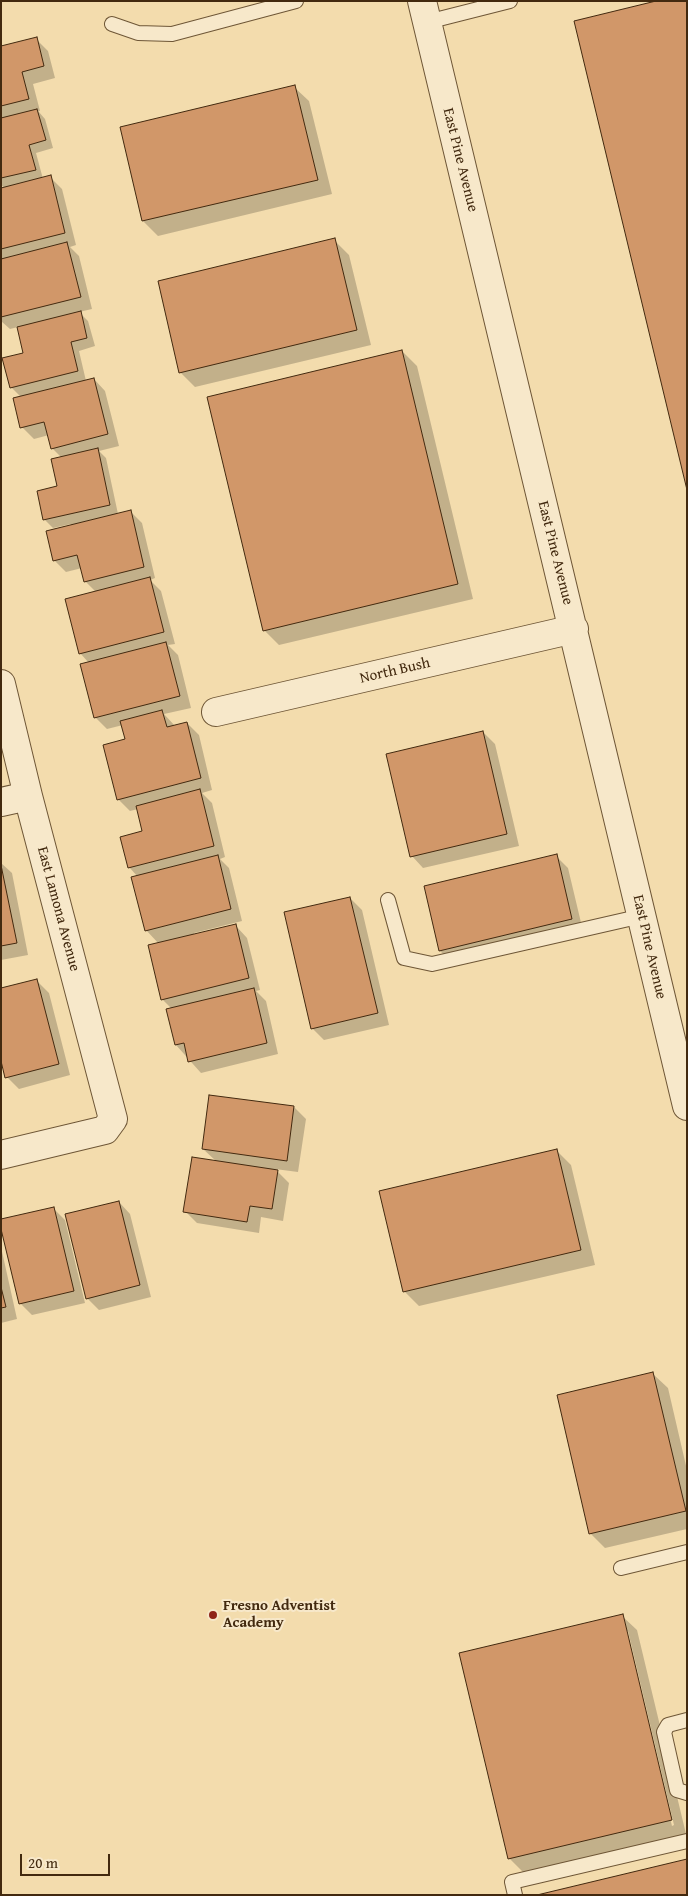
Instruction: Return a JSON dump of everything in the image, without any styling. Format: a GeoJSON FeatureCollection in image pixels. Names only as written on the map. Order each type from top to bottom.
{"type":"FeatureCollection","features":[{"type":"Feature","properties":{"kind":"street","name":"East Pine Avenue"},"geometry":{"type":"LineString","coordinates":[[424,12],[574,629],[687,1106]]}},
{"type":"Feature","properties":{"kind":"street","name":"North Bush"},"geometry":{"type":"LineString","coordinates":[[216,712],[574,629]]}},
{"type":"Feature","properties":{"kind":"street","name":"East Lamona Avenue"},"geometry":{"type":"LineString","coordinates":[[1,684],[28,796],[114,1119],[105,1130],[1,1155]]}},
{"type":"Feature","properties":{"kind":"street"},"geometry":{"type":"LineString","coordinates":[[1,802],[28,796]]}},
{"type":"Feature","properties":{"kind":"lane"},"geometry":{"type":"LineString","coordinates":[[112,24],[138,33],[172,34],[296,1]]}},
{"type":"Feature","properties":{"kind":"lane"},"geometry":{"type":"LineString","coordinates":[[424,12],[510,1]]}},
{"type":"Feature","properties":{"kind":"lane"},"geometry":{"type":"LineString","coordinates":[[388,900],[404,958],[432,964],[642,916]]}},
{"type":"Feature","properties":{"kind":"lane"},"geometry":{"type":"LineString","coordinates":[[621,1568],[687,1552]]}},
{"type":"Feature","properties":{"kind":"lane"},"geometry":{"type":"LineString","coordinates":[[687,1720],[668,1725],[664,1732],[677,1790],[687,1793]]}},
{"type":"Feature","properties":{"kind":"lane"},"geometry":{"type":"LineString","coordinates":[[515,1895],[512,1882],[687,1842]]}},
{"type":"Feature","properties":{"kind":"building"},"geometry":{"type":"Polygon","coordinates":[[[656,1],[687,1],[687,490],[574,21],[656,1]]]}},
{"type":"Feature","properties":{"kind":"building"},"geometry":{"type":"Polygon","coordinates":[[[37,37],[44,66],[22,72],[29,99],[1,106],[1,46],[37,37]]]}},
{"type":"Feature","properties":{"kind":"building"},"geometry":{"type":"Polygon","coordinates":[[[295,85],[318,180],[142,221],[120,127],[295,85]]]}},
{"type":"Feature","properties":{"kind":"building"},"geometry":{"type":"Polygon","coordinates":[[[37,109],[46,140],[29,145],[36,170],[1,178],[1,118],[37,109]]]}},
{"type":"Feature","properties":{"kind":"building"},"geometry":{"type":"Polygon","coordinates":[[[51,175],[65,233],[1,249],[1,188],[51,175]]]}},
{"type":"Feature","properties":{"kind":"building"},"geometry":{"type":"Polygon","coordinates":[[[335,238],[357,330],[179,373],[158,281],[335,238]]]}},
{"type":"Feature","properties":{"kind":"building"},"geometry":{"type":"Polygon","coordinates":[[[67,242],[81,297],[1,317],[1,259],[67,242]]]}},
{"type":"Feature","properties":{"kind":"building"},"geometry":{"type":"Polygon","coordinates":[[[81,311],[87,338],[71,342],[78,371],[10,388],[2,358],[23,353],[17,327],[81,311]]]}},
{"type":"Feature","properties":{"kind":"building"},"geometry":{"type":"Polygon","coordinates":[[[402,350],[458,584],[263,631],[207,397],[402,350]]]}},
{"type":"Feature","properties":{"kind":"building"},"geometry":{"type":"Polygon","coordinates":[[[94,378],[108,434],[51,449],[44,422],[20,428],[13,398],[94,378]]]}},
{"type":"Feature","properties":{"kind":"building"},"geometry":{"type":"Polygon","coordinates":[[[98,448],[110,505],[43,520],[37,491],[57,486],[51,459],[98,448]]]}},
{"type":"Feature","properties":{"kind":"building"},"geometry":{"type":"Polygon","coordinates":[[[131,510],[144,567],[84,582],[77,555],[53,561],[46,531],[131,510]]]}},
{"type":"Feature","properties":{"kind":"building"},"geometry":{"type":"Polygon","coordinates":[[[150,577],[164,632],[79,654],[65,599],[150,577]]]}},
{"type":"Feature","properties":{"kind":"building"},"geometry":{"type":"Polygon","coordinates":[[[166,642],[180,696],[94,718],[80,664],[166,642]]]}},
{"type":"Feature","properties":{"kind":"building"},"geometry":{"type":"Polygon","coordinates":[[[162,710],[167,727],[187,722],[201,778],[117,800],[103,745],[125,739],[120,721],[162,710]]]}},
{"type":"Feature","properties":{"kind":"building"},"geometry":{"type":"Polygon","coordinates":[[[483,731],[507,834],[410,857],[386,754],[483,731]]]}},
{"type":"Feature","properties":{"kind":"building"},"geometry":{"type":"Polygon","coordinates":[[[200,789],[214,846],[128,868],[120,837],[142,831],[136,806],[200,789]]]}},
{"type":"Feature","properties":{"kind":"building"},"geometry":{"type":"Polygon","coordinates":[[[557,854],[572,919],[439,951],[424,886],[557,854]]]}},
{"type":"Feature","properties":{"kind":"building"},"geometry":{"type":"Polygon","coordinates":[[[218,855],[231,909],[145,931],[131,877],[218,855]]]}},
{"type":"Feature","properties":{"kind":"building"},"geometry":{"type":"Polygon","coordinates":[[[1,865],[17,943],[1,946],[1,865]]]}},
{"type":"Feature","properties":{"kind":"building"},"geometry":{"type":"Polygon","coordinates":[[[350,897],[378,1013],[311,1029],[284,912],[350,897]]]}},
{"type":"Feature","properties":{"kind":"building"},"geometry":{"type":"Polygon","coordinates":[[[236,924],[249,978],[161,1000],[148,945],[236,924]]]}},
{"type":"Feature","properties":{"kind":"building"},"geometry":{"type":"Polygon","coordinates":[[[37,979],[59,1064],[5,1078],[1,1061],[1,988],[37,979]]]}},
{"type":"Feature","properties":{"kind":"building"},"geometry":{"type":"Polygon","coordinates":[[[254,988],[267,1043],[188,1062],[184,1043],[175,1045],[166,1009],[254,988]]]}},
{"type":"Feature","properties":{"kind":"building"},"geometry":{"type":"Polygon","coordinates":[[[209,1095],[294,1106],[287,1161],[202,1149],[209,1095]]]}},
{"type":"Feature","properties":{"kind":"building"},"geometry":{"type":"Polygon","coordinates":[[[557,1149],[581,1250],[403,1292],[379,1191],[557,1149]]]}},
{"type":"Feature","properties":{"kind":"building"},"geometry":{"type":"Polygon","coordinates":[[[192,1157],[278,1170],[272,1209],[250,1206],[247,1222],[183,1212],[192,1157]]]}},
{"type":"Feature","properties":{"kind":"building"},"geometry":{"type":"Polygon","coordinates":[[[119,1201],[140,1285],[86,1299],[65,1214],[119,1201]]]}},
{"type":"Feature","properties":{"kind":"building"},"geometry":{"type":"Polygon","coordinates":[[[54,1207],[74,1291],[19,1304],[1,1229],[1,1219],[54,1207]]]}},
{"type":"Feature","properties":{"kind":"building"},"geometry":{"type":"Polygon","coordinates":[[[1,1287],[6,1307],[1,1308],[1,1287]]]}},
{"type":"Feature","properties":{"kind":"building"},"geometry":{"type":"Polygon","coordinates":[[[653,1372],[686,1511],[589,1534],[557,1395],[653,1372]]]}},
{"type":"Feature","properties":{"kind":"building"},"geometry":{"type":"Polygon","coordinates":[[[623,1614],[672,1820],[508,1859],[459,1653],[623,1614]]]}},
{"type":"Feature","properties":{"kind":"building"},"geometry":{"type":"Polygon","coordinates":[[[687,1859],[687,1895],[537,1895],[687,1859]]]}},
{"type":"Feature","properties":{"kind":"place","name":"Fresno Adventist Academy"},"geometry":{"type":"Point","coordinates":[213,1615]}}]}
